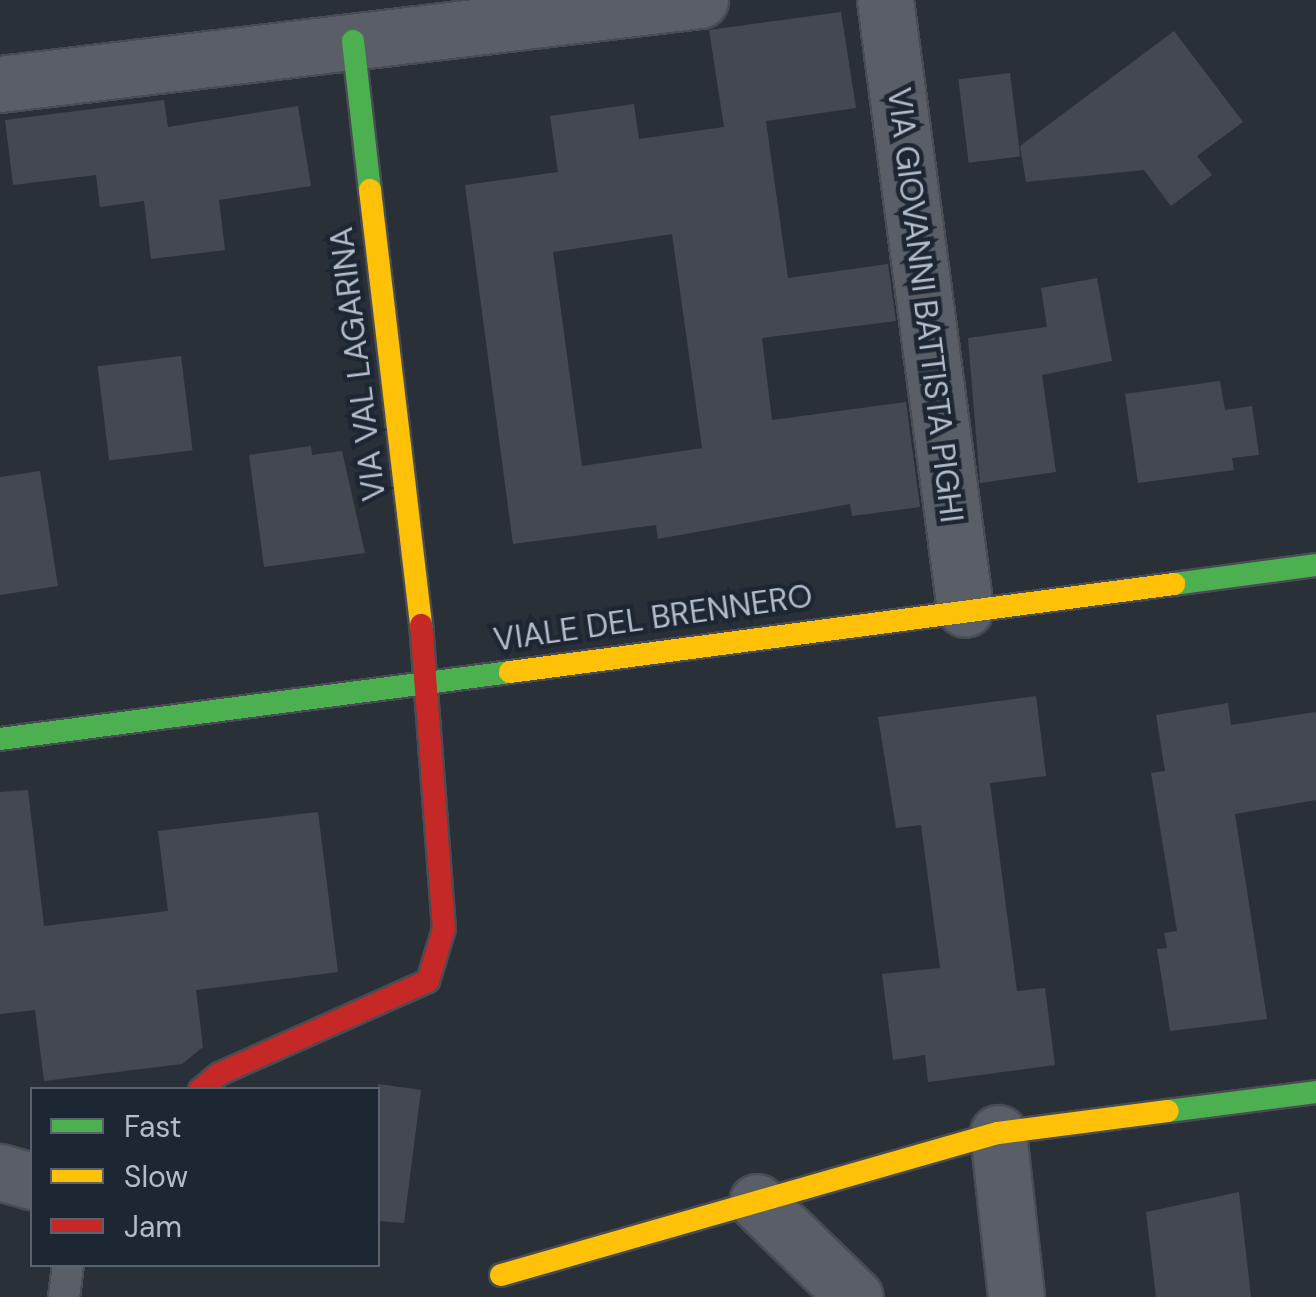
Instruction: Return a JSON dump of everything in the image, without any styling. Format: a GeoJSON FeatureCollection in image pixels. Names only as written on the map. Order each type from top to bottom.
{"type":"FeatureCollection","features":[{"type":"Feature","properties":{"kind":"street"},"geometry":{"type":"LineString","coordinates":[[0,84],[700,0]]}},
{"type":"Feature","properties":{"kind":"street","name":"VIA GIOVANNI BATTISTA PIGHI"},"geometry":{"type":"LineString","coordinates":[[886,0],[964,609]]}},
{"type":"Feature","properties":{"kind":"street","name":"VIA VAL LAGARINA"},"geometry":{"type":"LineString","coordinates":[[204,1087],[219,1074],[428,981],[444,929],[427,680],[353,41]]}},
{"type":"Feature","properties":{"kind":"street","name":"VIALE DEL BRENNERO"},"geometry":{"type":"LineString","coordinates":[[0,740],[1316,564]]}},
{"type":"Feature","properties":{"kind":"street"},"geometry":{"type":"LineString","coordinates":[[501,1275],[998,1133],[1316,1092]]}},
{"type":"Feature","properties":{"kind":"street"},"geometry":{"type":"LineString","coordinates":[[998,1133],[1016,1297]]}},
{"type":"Feature","properties":{"kind":"street"},"geometry":{"type":"LineString","coordinates":[[0,1172],[30,1180]]}},
{"type":"Feature","properties":{"kind":"street"},"geometry":{"type":"LineString","coordinates":[[756,1202],[855,1297]]}},
{"type":"Feature","properties":{"kind":"lane"},"geometry":{"type":"LineString","coordinates":[[64,1297],[68,1267]]}},
{"type":"Feature","properties":{"kind":"building"},"geometry":{"type":"Polygon","coordinates":[[[841,12],[856,108],[766,121],[788,278],[888,264],[896,321],[762,338],[772,420],[906,402],[920,507],[852,516],[850,504],[658,539],[656,525],[513,544],[465,185],[558,172],[550,116],[634,104],[639,139],[724,127],[709,30],[841,12]],[[672,234],[553,252],[582,466],[702,448],[672,234]]]}},
{"type":"Feature","properties":{"kind":"building"},"geometry":{"type":"Polygon","coordinates":[[[1174,31],[1243,122],[1197,156],[1212,175],[1171,206],[1144,170],[1026,182],[1020,146],[1174,31]]]}},
{"type":"Feature","properties":{"kind":"building"},"geometry":{"type":"Polygon","coordinates":[[[1010,73],[1020,156],[969,163],[958,79],[1010,73]]]}},
{"type":"Feature","properties":{"kind":"building"},"geometry":{"type":"Polygon","coordinates":[[[164,100],[168,127],[298,106],[311,186],[219,200],[225,250],[151,259],[144,201],[100,207],[96,175],[13,185],[5,120],[164,100]]]}},
{"type":"Feature","properties":{"kind":"building"},"geometry":{"type":"Polygon","coordinates":[[[1097,278],[1112,361],[1042,375],[1056,472],[980,483],[968,338],[1047,327],[1041,288],[1097,278]]]}},
{"type":"Feature","properties":{"kind":"building"},"geometry":{"type":"Polygon","coordinates":[[[181,356],[193,450],[109,461],[98,366],[181,356]]]}},
{"type":"Feature","properties":{"kind":"building"},"geometry":{"type":"Polygon","coordinates":[[[1220,381],[1225,410],[1252,406],[1259,455],[1232,458],[1234,470],[1138,483],[1125,394],[1220,381]]]}},
{"type":"Feature","properties":{"kind":"building"},"geometry":{"type":"Polygon","coordinates":[[[311,446],[312,455],[342,451],[365,553],[264,567],[249,455],[311,446]]]}},
{"type":"Feature","properties":{"kind":"building"},"geometry":{"type":"Polygon","coordinates":[[[40,471],[58,586],[0,595],[0,477],[40,471]]]}},
{"type":"Feature","properties":{"kind":"building"},"geometry":{"type":"Polygon","coordinates":[[[1036,696],[1046,776],[990,783],[1017,991],[1045,988],[1055,1065],[928,1082],[925,1055],[893,1060],[882,974],[940,968],[921,825],[896,828],[878,717],[1036,696]]]}},
{"type":"Feature","properties":{"kind":"building"},"geometry":{"type":"Polygon","coordinates":[[[1228,703],[1231,725],[1316,712],[1316,800],[1235,814],[1267,1019],[1170,1031],[1157,949],[1167,948],[1164,933],[1177,931],[1151,773],[1165,771],[1156,715],[1228,703]]]}},
{"type":"Feature","properties":{"kind":"building"},"geometry":{"type":"Polygon","coordinates":[[[28,790],[44,926],[168,911],[158,831],[318,812],[338,972],[196,990],[203,1047],[182,1064],[44,1081],[35,1010],[0,1014],[0,792],[28,790]]]}},
{"type":"Feature","properties":{"kind":"building"},"geometry":{"type":"Polygon","coordinates":[[[378,1087],[421,1090],[404,1223],[380,1221],[378,1087]]]}},
{"type":"Feature","properties":{"kind":"building"},"geometry":{"type":"Polygon","coordinates":[[[1239,1192],[1251,1297],[1156,1297],[1146,1212],[1239,1192]]]}},
{"type":"Feature","properties":{"kind":"traffic: fast"},"geometry":{"type":"LineString","coordinates":[[353,41],[370,190]]}},
{"type":"Feature","properties":{"kind":"traffic: fast"},"geometry":{"type":"LineString","coordinates":[[1174,584],[1316,565]]}},
{"type":"Feature","properties":{"kind":"traffic: fast"},"geometry":{"type":"LineString","coordinates":[[0,739],[510,672]]}},
{"type":"Feature","properties":{"kind":"traffic: fast"},"geometry":{"type":"LineString","coordinates":[[1168,1111],[1316,1092]]}},
{"type":"Feature","properties":{"kind":"traffic: slow"},"geometry":{"type":"LineString","coordinates":[[370,190],[421,625]]}},
{"type":"Feature","properties":{"kind":"traffic: slow"},"geometry":{"type":"LineString","coordinates":[[510,672],[1174,584]]}},
{"type":"Feature","properties":{"kind":"traffic: slow"},"geometry":{"type":"LineString","coordinates":[[501,1275],[998,1133],[1168,1111]]}},
{"type":"Feature","properties":{"kind":"traffic: jam"},"geometry":{"type":"LineString","coordinates":[[204,1087],[219,1074],[428,981],[444,929],[421,625]]}}]}
